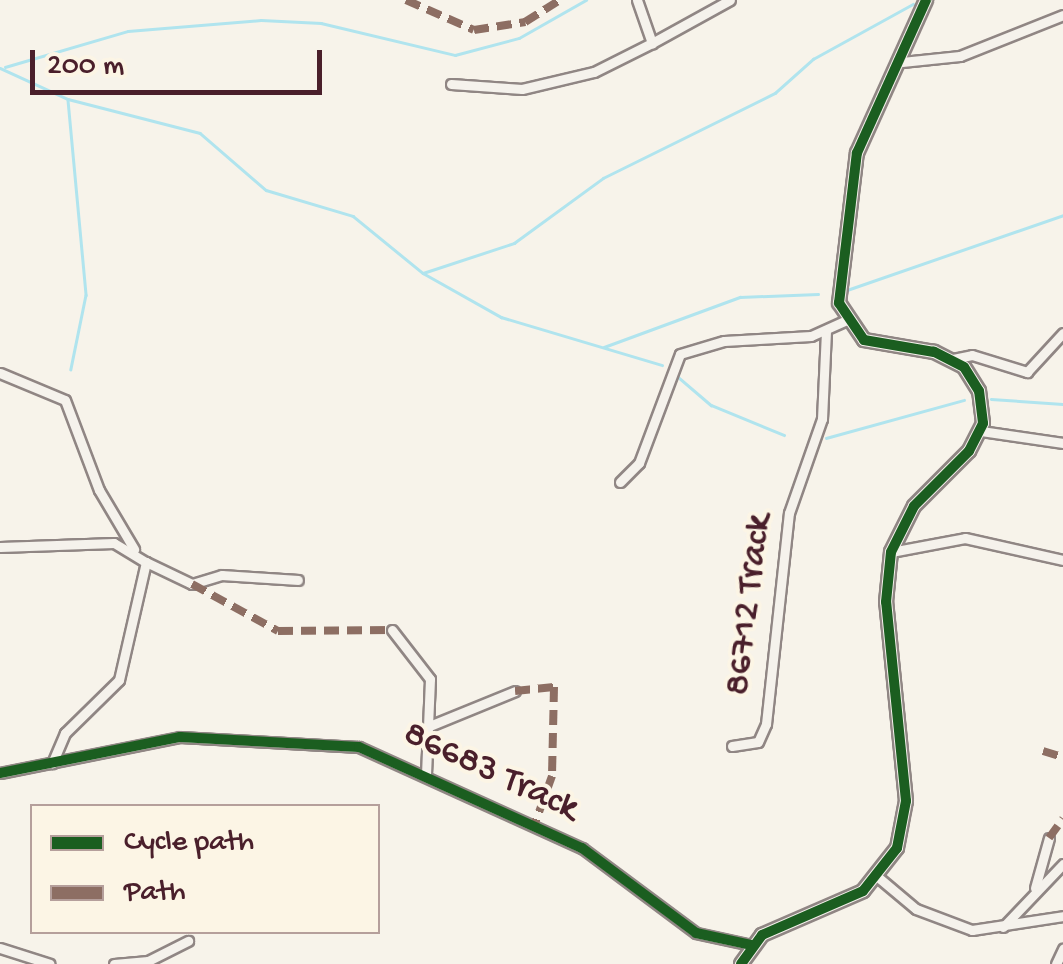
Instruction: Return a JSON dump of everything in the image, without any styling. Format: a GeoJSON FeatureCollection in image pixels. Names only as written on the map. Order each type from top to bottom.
{"type":"FeatureCollection","features":[{"type":"Feature","properties":{"kind":"street"},"geometry":{"type":"LineString","coordinates":[[637,0],[652,43]]}},
{"type":"Feature","properties":{"kind":"street"},"geometry":{"type":"LineString","coordinates":[[451,84],[522,89],[594,72],[730,0]]}},
{"type":"Feature","properties":{"kind":"street"},"geometry":{"type":"LineString","coordinates":[[926,0],[850,181],[838,284],[846,321],[864,340],[953,359],[972,355],[1027,372],[1063,333]]}},
{"type":"Feature","properties":{"kind":"street"},"geometry":{"type":"LineString","coordinates":[[902,62],[960,56],[1063,15]]}},
{"type":"Feature","properties":{"kind":"street"},"geometry":{"type":"LineString","coordinates":[[620,482],[638,462],[680,354],[724,341],[826,332],[846,321]]}},
{"type":"Feature","properties":{"kind":"street","name":"86712 Track"},"geometry":{"type":"LineString","coordinates":[[732,746],[758,742],[766,724],[789,513],[822,419],[826,332]]}},
{"type":"Feature","properties":{"kind":"street"},"geometry":{"type":"LineString","coordinates":[[741,964],[751,945],[878,878],[897,848],[906,801],[886,602],[891,552],[914,506],[980,431],[979,391],[953,359]]}},
{"type":"Feature","properties":{"kind":"street"},"geometry":{"type":"LineString","coordinates":[[0,373],[65,400],[100,490],[135,551],[146,562],[192,584],[222,575],[298,580]]}},
{"type":"Feature","properties":{"kind":"street"},"geometry":{"type":"LineString","coordinates":[[980,431],[1063,443]]}},
{"type":"Feature","properties":{"kind":"street"},"geometry":{"type":"LineString","coordinates":[[891,552],[966,538],[1063,560]]}},
{"type":"Feature","properties":{"kind":"street"},"geometry":{"type":"LineString","coordinates":[[0,548],[114,544],[135,551]]}},
{"type":"Feature","properties":{"kind":"street"},"geometry":{"type":"LineString","coordinates":[[52,763],[64,732],[119,680],[146,562]]}},
{"type":"Feature","properties":{"kind":"street"},"geometry":{"type":"LineString","coordinates":[[392,630],[430,679],[426,776]]}},
{"type":"Feature","properties":{"kind":"street"},"geometry":{"type":"LineString","coordinates":[[428,728],[515,691]]}},
{"type":"Feature","properties":{"kind":"street","name":"86683 Track"},"geometry":{"type":"LineString","coordinates":[[0,773],[198,737],[290,748],[360,746],[582,848],[696,933],[751,945]]}},
{"type":"Feature","properties":{"kind":"street"},"geometry":{"type":"LineString","coordinates":[[1032,896],[1049,838]]}},
{"type":"Feature","properties":{"kind":"street"},"geometry":{"type":"LineString","coordinates":[[1002,929],[1063,864]]}},
{"type":"Feature","properties":{"kind":"street"},"geometry":{"type":"LineString","coordinates":[[878,878],[932,917],[1002,929],[1063,916]]}},
{"type":"Feature","properties":{"kind":"street"},"geometry":{"type":"LineString","coordinates":[[114,964],[148,961],[188,941]]}},
{"type":"Feature","properties":{"kind":"street"},"geometry":{"type":"LineString","coordinates":[[0,948],[50,964]]}},
{"type":"Feature","properties":{"kind":"street"},"geometry":{"type":"LineString","coordinates":[[1056,964],[1063,949]]}},
{"type":"Feature","properties":{"kind":"waterway"},"geometry":{"type":"LineString","coordinates":[[5,67],[128,31],[261,20],[321,23],[455,55],[519,38],[586,0]]}},
{"type":"Feature","properties":{"kind":"waterway"},"geometry":{"type":"LineString","coordinates":[[423,273],[514,243],[603,178],[775,93],[813,59],[913,4]]}},
{"type":"Feature","properties":{"kind":"waterway"},"geometry":{"type":"LineString","coordinates":[[0,68],[68,99],[200,133],[266,190],[353,216],[423,273],[501,317],[662,365]]}},
{"type":"Feature","properties":{"kind":"waterway"},"geometry":{"type":"LineString","coordinates":[[68,100],[86,295],[71,369]]}},
{"type":"Feature","properties":{"kind":"waterway"},"geometry":{"type":"LineString","coordinates":[[847,290],[1063,215]]}},
{"type":"Feature","properties":{"kind":"waterway"},"geometry":{"type":"LineString","coordinates":[[604,347],[740,297],[818,294]]}},
{"type":"Feature","properties":{"kind":"waterway"},"geometry":{"type":"LineString","coordinates":[[677,376],[711,405],[784,435]]}},
{"type":"Feature","properties":{"kind":"waterway"},"geometry":{"type":"LineString","coordinates":[[991,399],[1063,404]]}},
{"type":"Feature","properties":{"kind":"waterway"},"geometry":{"type":"LineString","coordinates":[[826,438],[964,400]]}},
{"type":"Feature","properties":{"kind":"marked path"},"geometry":{"type":"LineString","coordinates":[[406,0],[474,30],[525,22],[560,0]]}},
{"type":"Feature","properties":{"kind":"marked path"},"geometry":{"type":"LineString","coordinates":[[192,584],[278,631],[392,630]]}},
{"type":"Feature","properties":{"kind":"marked path"},"geometry":{"type":"LineString","coordinates":[[515,691],[554,687],[552,776],[534,826]]}},
{"type":"Feature","properties":{"kind":"marked path"},"geometry":{"type":"LineString","coordinates":[[1043,751],[1063,757]]}},
{"type":"Feature","properties":{"kind":"marked path"},"geometry":{"type":"LineString","coordinates":[[1049,838],[1063,819]]}},
{"type":"Feature","properties":{"kind":"cycle path"},"geometry":{"type":"LineString","coordinates":[[741,964],[762,935],[863,891],[897,848],[906,801],[886,602],[891,552],[914,506],[969,451],[983,423],[979,391],[964,367],[934,352],[864,340],[839,303],[857,153],[926,0]]}},
{"type":"Feature","properties":{"kind":"cycle path"},"geometry":{"type":"LineString","coordinates":[[0,773],[180,737],[359,747],[582,848],[696,933],[751,945]]}}]}
